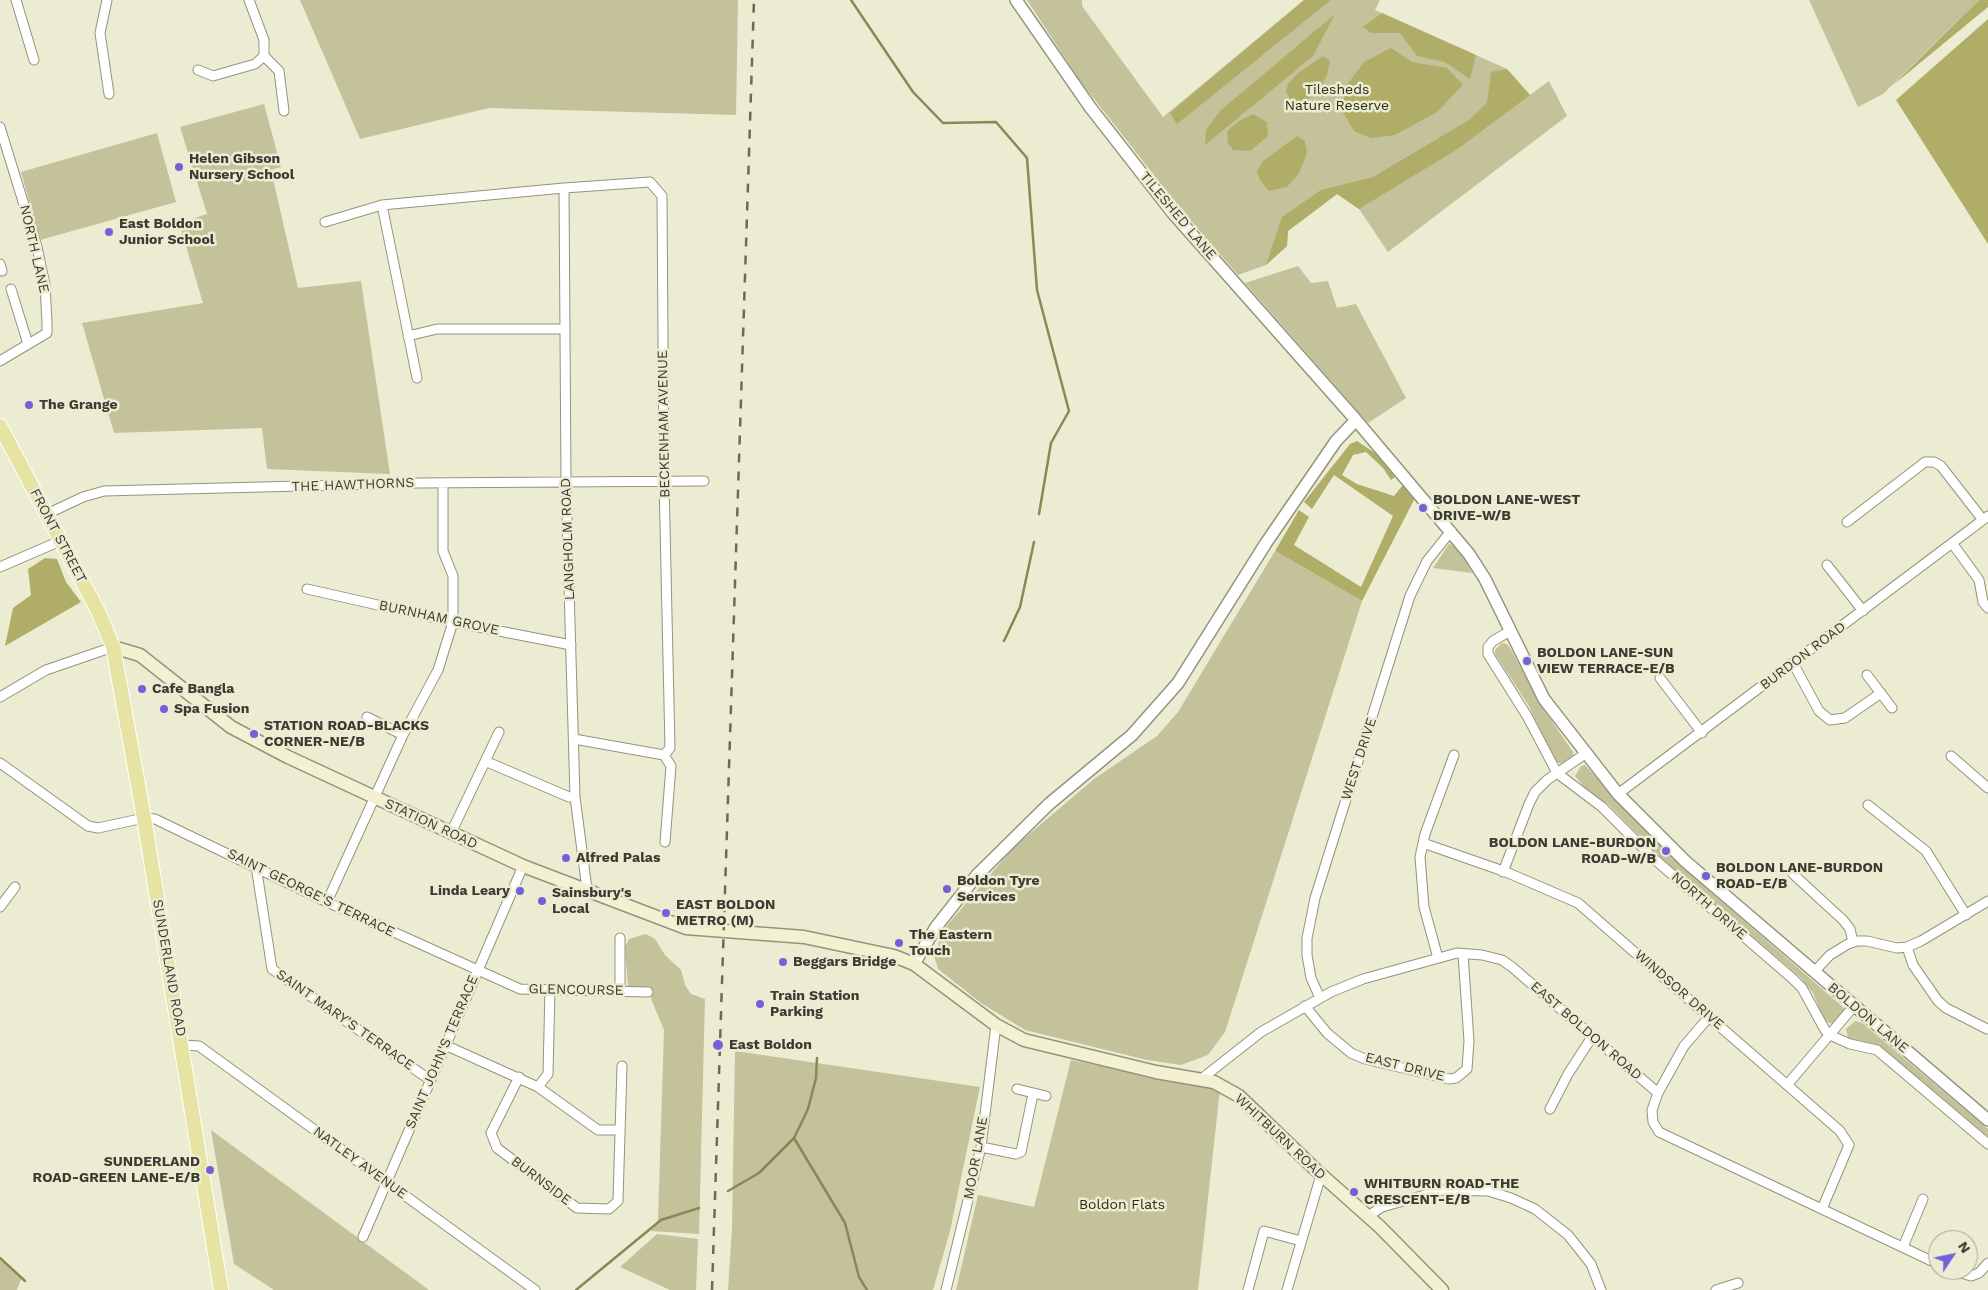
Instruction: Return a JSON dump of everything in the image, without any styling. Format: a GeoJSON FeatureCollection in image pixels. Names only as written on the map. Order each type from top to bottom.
{"type":"FeatureCollection","features":[{"type":"Feature","properties":{"kind":"main road","name":"FRONT STREET"},"geometry":{"type":"LineString","coordinates":[[0,426],[99,613],[113,647]]}},
{"type":"Feature","properties":{"kind":"main road","name":"STATION ROAD"},"geometry":{"type":"LineString","coordinates":[[113,647],[140,654],[231,727],[288,757],[523,866],[686,928],[804,937],[894,956],[914,964]]}},
{"type":"Feature","properties":{"kind":"main road","name":"SUNDERLAND ROAD"},"geometry":{"type":"LineString","coordinates":[[113,647],[144,818],[221,1290]]}},
{"type":"Feature","properties":{"kind":"main road","name":"WHITBURN ROAD"},"geometry":{"type":"LineString","coordinates":[[914,964],[996,1025],[1024,1040],[1156,1072],[1214,1082],[1239,1096],[1321,1175],[1368,1216],[1442,1290]]}},
{"type":"Feature","properties":{"kind":"street"},"geometry":{"type":"LineString","coordinates":[[16,0],[34,60]]}},
{"type":"Feature","properties":{"kind":"street"},"geometry":{"type":"LineString","coordinates":[[108,0],[100,33],[109,94]]}},
{"type":"Feature","properties":{"kind":"street"},"geometry":{"type":"LineString","coordinates":[[249,0],[264,40],[264,56],[279,71],[284,111]]}},
{"type":"Feature","properties":{"kind":"street","name":"TILESHED LANE"},"geometry":{"type":"LineString","coordinates":[[1016,0],[1090,107],[1172,212],[1356,420],[1470,554],[1485,579],[1510,630]]}},
{"type":"Feature","properties":{"kind":"street"},"geometry":{"type":"LineString","coordinates":[[198,70],[213,76],[255,64],[264,56]]}},
{"type":"Feature","properties":{"kind":"street","name":"NORTH LANE"},"geometry":{"type":"LineString","coordinates":[[0,127],[37,247],[45,285],[47,333],[28,344]]}},
{"type":"Feature","properties":{"kind":"street","name":"BECKENHAM AVENUE"},"geometry":{"type":"LineString","coordinates":[[564,188],[650,182],[662,196],[664,481],[670,748],[664,755]]}},
{"type":"Feature","properties":{"kind":"street"},"geometry":{"type":"LineString","coordinates":[[325,222],[382,206],[564,188]]}},
{"type":"Feature","properties":{"kind":"street","name":"LANGHOLM ROAD"},"geometry":{"type":"LineString","coordinates":[[564,188],[566,482],[575,797],[587,889]]}},
{"type":"Feature","properties":{"kind":"street"},"geometry":{"type":"LineString","coordinates":[[382,206],[417,378]]}},
{"type":"Feature","properties":{"kind":"street"},"geometry":{"type":"LineString","coordinates":[[0,361],[28,344],[12,289]]}},
{"type":"Feature","properties":{"kind":"street"},"geometry":{"type":"LineString","coordinates":[[408,336],[437,330],[564,329]]}},
{"type":"Feature","properties":{"kind":"street"},"geometry":{"type":"LineString","coordinates":[[914,964],[936,926],[977,875],[1049,804],[1132,735],[1178,683],[1266,543],[1336,442],[1356,420]]}},
{"type":"Feature","properties":{"kind":"street"},"geometry":{"type":"LineString","coordinates":[[1847,522],[1926,462],[1934,462],[1941,466],[1986,518]]}},
{"type":"Feature","properties":{"kind":"street","name":"THE HAWTHORNS"},"geometry":{"type":"LineString","coordinates":[[48,514],[83,497],[104,491],[443,483],[704,481]]}},
{"type":"Feature","properties":{"kind":"street"},"geometry":{"type":"LineString","coordinates":[[327,902],[403,735],[438,670],[453,622],[453,576],[443,551],[443,483]]}},
{"type":"Feature","properties":{"kind":"street","name":"BURDON ROAD"},"geometry":{"type":"LineString","coordinates":[[1618,794],[1702,733],[1986,518]]}},
{"type":"Feature","properties":{"kind":"street","name":"WEST DRIVE"},"geometry":{"type":"LineString","coordinates":[[1320,998],[1312,978],[1307,955],[1307,938],[1316,898],[1410,596],[1427,561],[1451,531]]}},
{"type":"Feature","properties":{"kind":"street"},"geometry":{"type":"LineString","coordinates":[[0,567],[60,541]]}},
{"type":"Feature","properties":{"kind":"street"},"geometry":{"type":"LineString","coordinates":[[1952,543],[1979,580],[1983,602],[1988,608]]}},
{"type":"Feature","properties":{"kind":"street"},"geometry":{"type":"LineString","coordinates":[[1827,565],[1863,611]]}},
{"type":"Feature","properties":{"kind":"street","name":"BURNHAM GROVE"},"geometry":{"type":"LineString","coordinates":[[307,589],[453,622],[571,645]]}},
{"type":"Feature","properties":{"kind":"street","name":"BOLDON LANE"},"geometry":{"type":"LineString","coordinates":[[1510,630],[1544,699],[1584,754],[1618,794],[1685,861],[1988,1120]]}},
{"type":"Feature","properties":{"kind":"street","name":"NORTH DRIVE"},"geometry":{"type":"LineString","coordinates":[[1510,630],[1493,641],[1488,647],[1488,654],[1524,710],[1557,773],[1602,807],[1653,858],[1793,979],[1802,988],[1824,1030],[1830,1035]]}},
{"type":"Feature","properties":{"kind":"street"},"geometry":{"type":"LineString","coordinates":[[0,696],[46,670],[113,647]]}},
{"type":"Feature","properties":{"kind":"street"},"geometry":{"type":"LineString","coordinates":[[1794,663],[1819,711],[1830,720],[1845,718],[1880,693]]}},
{"type":"Feature","properties":{"kind":"street"},"geometry":{"type":"LineString","coordinates":[[1867,675],[1892,708]]}},
{"type":"Feature","properties":{"kind":"street"},"geometry":{"type":"LineString","coordinates":[[1660,678],[1702,733]]}},
{"type":"Feature","properties":{"kind":"street"},"geometry":{"type":"LineString","coordinates":[[367,716],[403,735]]}},
{"type":"Feature","properties":{"kind":"street"},"geometry":{"type":"LineString","coordinates":[[451,833],[499,732]]}},
{"type":"Feature","properties":{"kind":"street"},"geometry":{"type":"LineString","coordinates":[[574,739],[664,755],[671,766],[665,842]]}},
{"type":"Feature","properties":{"kind":"street"},"geometry":{"type":"LineString","coordinates":[[1503,872],[1535,792],[1557,773],[1584,754]]}},
{"type":"Feature","properties":{"kind":"street"},"geometry":{"type":"LineString","coordinates":[[1438,958],[1424,907],[1420,882],[1420,857],[1423,843],[1454,755]]}},
{"type":"Feature","properties":{"kind":"street"},"geometry":{"type":"LineString","coordinates":[[1951,756],[1988,788]]}},
{"type":"Feature","properties":{"kind":"street"},"geometry":{"type":"LineString","coordinates":[[485,761],[569,797],[575,797]]}},
{"type":"Feature","properties":{"kind":"street"},"geometry":{"type":"LineString","coordinates":[[0,763],[88,826],[98,828],[144,818]]}},
{"type":"Feature","properties":{"kind":"street"},"geometry":{"type":"LineString","coordinates":[[1868,804],[1926,851],[1966,915]]}},
{"type":"Feature","properties":{"kind":"street","name":"SAINT GEORGE'S TERRACE"},"geometry":{"type":"LineString","coordinates":[[144,818],[155,819],[256,866],[327,902],[477,971]]}},
{"type":"Feature","properties":{"kind":"street","name":"WINDSOR DRIVE"},"geometry":{"type":"LineString","coordinates":[[1423,843],[1566,896],[1578,903],[1840,1131],[1849,1145],[1822,1209]]}},
{"type":"Feature","properties":{"kind":"street","name":"SAINT MARY'S TERRACE"},"geometry":{"type":"LineString","coordinates":[[256,866],[272,969],[430,1080]]}},
{"type":"Feature","properties":{"kind":"street","name":"SAINT JOHN'S TERRACE"},"geometry":{"type":"LineString","coordinates":[[363,1237],[523,866]]}},
{"type":"Feature","properties":{"kind":"street"},"geometry":{"type":"LineString","coordinates":[[1793,874],[1843,920],[1850,929],[1854,942]]}},
{"type":"Feature","properties":{"kind":"street"},"geometry":{"type":"LineString","coordinates":[[0,907],[15,887]]}},
{"type":"Feature","properties":{"kind":"street"},"geometry":{"type":"LineString","coordinates":[[1814,972],[1830,955],[1854,942],[1868,941],[1897,948],[1908,946],[1988,901]]}},
{"type":"Feature","properties":{"kind":"street"},"geometry":{"type":"LineString","coordinates":[[620,938],[620,991]]}},
{"type":"Feature","properties":{"kind":"street"},"geometry":{"type":"LineString","coordinates":[[1908,946],[1913,965],[1938,1000],[1946,1008],[1987,1029]]}},
{"type":"Feature","properties":{"kind":"street","name":"EAST BOLDON ROAD"},"geometry":{"type":"LineString","coordinates":[[1200,1080],[1261,1032],[1320,998],[1363,979],[1438,958],[1463,954],[1502,960],[1512,967],[1658,1093]]}},
{"type":"Feature","properties":{"kind":"street","name":"EAST DRIVE"},"geometry":{"type":"LineString","coordinates":[[1304,1006],[1327,1033],[1351,1053],[1430,1074],[1456,1078],[1466,1069],[1470,1040],[1463,954]]}},
{"type":"Feature","properties":{"kind":"street","name":"GLENCOURSE"},"geometry":{"type":"LineString","coordinates":[[477,971],[520,989],[550,988],[648,992]]}},
{"type":"Feature","properties":{"kind":"street"},"geometry":{"type":"LineString","coordinates":[[538,1087],[548,1074],[550,988]]}},
{"type":"Feature","properties":{"kind":"street"},"geometry":{"type":"LineString","coordinates":[[1787,1085],[1854,1006]]}},
{"type":"Feature","properties":{"kind":"street"},"geometry":{"type":"LineString","coordinates":[[1708,1017],[1684,1046],[1658,1093],[1652,1110],[1653,1122],[1660,1132],[1928,1259]]}},
{"type":"Feature","properties":{"kind":"street","name":"MOOR LANE"},"geometry":{"type":"LineString","coordinates":[[946,1290],[981,1147],[996,1025]]}},
{"type":"Feature","properties":{"kind":"street"},"geometry":{"type":"LineString","coordinates":[[1830,1035],[1882,1054],[1988,1144]]}},
{"type":"Feature","properties":{"kind":"street"},"geometry":{"type":"LineString","coordinates":[[1550,1109],[1568,1074],[1592,1037]]}},
{"type":"Feature","properties":{"kind":"street"},"geometry":{"type":"LineString","coordinates":[[445,1045],[538,1087],[598,1130],[620,1130]]}},
{"type":"Feature","properties":{"kind":"street","name":"NATLEY AVENUE"},"geometry":{"type":"LineString","coordinates":[[182,1046],[200,1046],[535,1290]]}},
{"type":"Feature","properties":{"kind":"street","name":"BURNSIDE"},"geometry":{"type":"LineString","coordinates":[[519,1077],[491,1133],[497,1148],[577,1208],[609,1209],[618,1201],[622,1066]]}},
{"type":"Feature","properties":{"kind":"street"},"geometry":{"type":"LineString","coordinates":[[1016,1089],[1046,1096]]}},
{"type":"Feature","properties":{"kind":"street"},"geometry":{"type":"LineString","coordinates":[[981,1147],[1016,1154],[1022,1152],[1033,1094]]}},
{"type":"Feature","properties":{"kind":"street"},"geometry":{"type":"LineString","coordinates":[[1287,1290],[1321,1175]]}},
{"type":"Feature","properties":{"kind":"street"},"geometry":{"type":"LineString","coordinates":[[1368,1216],[1382,1207],[1443,1190],[1488,1191],[1511,1198],[1535,1209],[1568,1235],[1591,1264],[1601,1290]]}},
{"type":"Feature","properties":{"kind":"street"},"geometry":{"type":"LineString","coordinates":[[1902,1247],[1923,1199]]}},
{"type":"Feature","properties":{"kind":"street"},"geometry":{"type":"LineString","coordinates":[[1248,1290],[1264,1231],[1301,1241]]}},
{"type":"Feature","properties":{"kind":"street"},"geometry":{"type":"LineString","coordinates":[[1978,1273],[1988,1263]]}},
{"type":"Feature","properties":{"kind":"street"},"geometry":{"type":"LineString","coordinates":[[1716,1290],[1738,1283]]}},
{"type":"Feature","properties":{"kind":"green space"},"geometry":{"type":"Polygon","coordinates":[[[300,0],[738,0],[736,115],[489,108],[360,139],[300,0]]]}},
{"type":"Feature","properties":{"kind":"green space","name":"Tilesheds Nature Reserve"},"geometry":{"type":"Polygon","coordinates":[[[1027,0],[1082,0],[1082,6],[1163,117],[1304,0],[1380,0],[1375,10],[1507,69],[1530,95],[1549,81],[1567,116],[1388,252],[1359,209],[1337,194],[1288,231],[1287,246],[1266,265],[1238,275],[1179,207],[1080,81],[1027,0]]]}},
{"type":"Feature","properties":{"kind":"green space"},"geometry":{"type":"Polygon","coordinates":[[[1809,0],[1979,0],[1883,94],[1858,107],[1809,0]]]}},
{"type":"Feature","properties":{"kind":"green space"},"geometry":{"type":"Polygon","coordinates":[[[264,104],[281,167],[271,170],[298,288],[361,281],[390,474],[267,469],[262,428],[114,433],[82,323],[203,303],[179,223],[207,214],[180,127],[264,104]]]}},
{"type":"Feature","properties":{"kind":"green space"},"geometry":{"type":"Polygon","coordinates":[[[157,133],[176,202],[40,240],[21,172],[157,133]]]}},
{"type":"Feature","properties":{"kind":"green space"},"geometry":{"type":"Polygon","coordinates":[[[1298,266],[1311,283],[1328,281],[1337,308],[1356,304],[1406,398],[1368,423],[1245,283],[1298,266]]]}},
{"type":"Feature","properties":{"kind":"green space"},"geometry":{"type":"Polygon","coordinates":[[[1449,544],[1457,546],[1472,573],[1433,568],[1449,544]]]}},
{"type":"Feature","properties":{"kind":"green space"},"geometry":{"type":"Polygon","coordinates":[[[1275,551],[1362,601],[1225,1032],[1208,1055],[1181,1065],[1147,1060],[1025,1030],[981,1003],[938,969],[934,955],[945,928],[1013,848],[1094,779],[1157,736],[1178,712],[1275,551]]]}},
{"type":"Feature","properties":{"kind":"green space"},"geometry":{"type":"Polygon","coordinates":[[[1502,643],[1507,644],[1512,651],[1540,704],[1573,752],[1574,756],[1565,765],[1554,761],[1529,706],[1495,654],[1495,650],[1502,643]]]}},
{"type":"Feature","properties":{"kind":"green space"},"geometry":{"type":"Polygon","coordinates":[[[1585,765],[1671,857],[1845,1009],[1834,1024],[1824,1019],[1813,993],[1801,978],[1662,859],[1609,805],[1587,790],[1575,776],[1581,766],[1585,765]]]}},
{"type":"Feature","properties":{"kind":"green space"},"geometry":{"type":"Polygon","coordinates":[[[646,934],[655,939],[665,955],[681,970],[685,985],[691,994],[705,999],[699,1234],[651,1231],[658,1220],[664,1030],[651,999],[652,990],[628,987],[625,947],[629,939],[646,934]]]}},
{"type":"Feature","properties":{"kind":"green space"},"geometry":{"type":"Polygon","coordinates":[[[1855,1021],[1862,1023],[1988,1129],[1988,1137],[1883,1049],[1848,1038],[1846,1029],[1855,1021]]]}},
{"type":"Feature","properties":{"kind":"green space"},"geometry":{"type":"Polygon","coordinates":[[[735,1051],[980,1087],[950,1231],[933,1290],[728,1290],[732,1228],[735,1051]]]}},
{"type":"Feature","properties":{"kind":"green space","name":"Boldon Flats"},"geometry":{"type":"Polygon","coordinates":[[[1071,1060],[1220,1089],[1198,1290],[956,1290],[978,1195],[1034,1207],[1071,1060]]]}},
{"type":"Feature","properties":{"kind":"green space"},"geometry":{"type":"Polygon","coordinates":[[[211,1130],[429,1290],[274,1290],[234,1264],[211,1130]]]}},
{"type":"Feature","properties":{"kind":"green space"},"geometry":{"type":"Polygon","coordinates":[[[657,1234],[698,1239],[696,1290],[670,1290],[620,1267],[657,1234]]]}},
{"type":"Feature","properties":{"kind":"green space"},"geometry":{"type":"Polygon","coordinates":[[[0,1260],[21,1279],[17,1290],[0,1290],[0,1260]]]}},
{"type":"Feature","properties":{"kind":"shaded area"},"geometry":{"type":"Polygon","coordinates":[[[1304,0],[1331,0],[1177,124],[1170,113],[1304,0]]]}},
{"type":"Feature","properties":{"kind":"shaded area"},"geometry":{"type":"Polygon","coordinates":[[[1979,0],[1988,0],[1988,7],[1892,86],[1979,0]]]}},
{"type":"Feature","properties":{"kind":"shaded area"},"geometry":{"type":"Polygon","coordinates":[[[1382,13],[1476,55],[1470,79],[1445,62],[1417,56],[1400,33],[1371,33],[1363,27],[1382,13]]]}},
{"type":"Feature","properties":{"kind":"shaded area"},"geometry":{"type":"Polygon","coordinates":[[[1335,14],[1313,56],[1205,145],[1206,130],[1220,111],[1335,14]]]}},
{"type":"Feature","properties":{"kind":"shaded area"},"geometry":{"type":"Polygon","coordinates":[[[1988,19],[1988,244],[1896,100],[1988,19]]]}},
{"type":"Feature","properties":{"kind":"shaded area"},"geometry":{"type":"Polygon","coordinates":[[[1391,48],[1412,62],[1447,68],[1463,85],[1437,112],[1395,135],[1371,138],[1354,131],[1342,111],[1346,86],[1364,62],[1391,48]]]}},
{"type":"Feature","properties":{"kind":"shaded area"},"geometry":{"type":"Polygon","coordinates":[[[1323,56],[1330,61],[1327,75],[1319,90],[1307,100],[1292,102],[1286,92],[1288,84],[1298,73],[1323,56]]]}},
{"type":"Feature","properties":{"kind":"shaded area"},"geometry":{"type":"Polygon","coordinates":[[[1507,69],[1530,95],[1456,150],[1359,209],[1337,194],[1288,231],[1287,246],[1266,265],[1282,217],[1321,190],[1373,177],[1469,120],[1487,103],[1491,72],[1507,69]]]}},
{"type":"Feature","properties":{"kind":"shaded area"},"geometry":{"type":"Polygon","coordinates":[[[1253,114],[1267,122],[1268,136],[1250,151],[1233,150],[1228,143],[1227,131],[1239,121],[1253,114]]]}},
{"type":"Feature","properties":{"kind":"shaded area"},"geometry":{"type":"Polygon","coordinates":[[[1297,136],[1305,141],[1307,153],[1299,173],[1287,187],[1269,191],[1260,180],[1257,171],[1263,161],[1297,136]]]}},
{"type":"Feature","properties":{"kind":"shaded area"},"geometry":{"type":"Polygon","coordinates":[[[1357,441],[1375,453],[1395,477],[1391,480],[1383,468],[1366,452],[1353,455],[1342,475],[1357,484],[1394,496],[1403,485],[1415,498],[1362,601],[1275,551],[1299,510],[1309,517],[1294,545],[1361,587],[1393,516],[1334,475],[1312,509],[1304,502],[1350,444],[1357,441]]]}},
{"type":"Feature","properties":{"kind":"shaded area"},"geometry":{"type":"Polygon","coordinates":[[[45,558],[57,559],[66,582],[81,602],[5,646],[13,608],[31,595],[28,569],[45,558]]]}},
{"type":"Feature","properties":{"kind":"waterway"},"geometry":{"type":"LineString","coordinates":[[851,0],[913,92],[943,123],[996,122],[1027,158],[1037,290],[1069,411],[1051,443],[1039,514]]}},
{"type":"Feature","properties":{"kind":"waterway"},"geometry":{"type":"LineString","coordinates":[[1004,641],[1020,607],[1034,542]]}},
{"type":"Feature","properties":{"kind":"waterway"},"geometry":{"type":"LineString","coordinates":[[728,1191],[759,1173],[794,1138],[808,1109],[816,1078],[817,1058]]}},
{"type":"Feature","properties":{"kind":"waterway"},"geometry":{"type":"LineString","coordinates":[[794,1138],[845,1223],[859,1277],[867,1290]]}},
{"type":"Feature","properties":{"kind":"waterway"},"geometry":{"type":"LineString","coordinates":[[576,1290],[661,1220],[699,1208]]}},
{"type":"Feature","properties":{"kind":"waterway"},"geometry":{"type":"LineString","coordinates":[[0,1258],[25,1281]]}},
{"type":"Feature","properties":{"kind":"railway"},"geometry":{"type":"LineString","coordinates":[[712,1290],[754,0]]}},
{"type":"Feature","properties":{"kind":"place","name":"Helen Gibson Nursery School"},"geometry":{"type":"Point","coordinates":[179,167]}},
{"type":"Feature","properties":{"kind":"place","name":"East Boldon Junior School"},"geometry":{"type":"Point","coordinates":[109,232]}},
{"type":"Feature","properties":{"kind":"place","name":"The Grange"},"geometry":{"type":"Point","coordinates":[29,405]}},
{"type":"Feature","properties":{"kind":"place","name":"BOLDON LANE-WEST DRIVE-W/B"},"geometry":{"type":"Point","coordinates":[1423,508]}},
{"type":"Feature","properties":{"kind":"place","name":"BOLDON LANE-SUN VIEW TERRACE-E/B"},"geometry":{"type":"Point","coordinates":[1527,661]}},
{"type":"Feature","properties":{"kind":"place","name":"Cafe Bangla"},"geometry":{"type":"Point","coordinates":[142,689]}},
{"type":"Feature","properties":{"kind":"place","name":"Spa Fusion"},"geometry":{"type":"Point","coordinates":[164,709]}},
{"type":"Feature","properties":{"kind":"place","name":"STATION ROAD-BLACKS CORNER-NE/B"},"geometry":{"type":"Point","coordinates":[254,734]}},
{"type":"Feature","properties":{"kind":"place","name":"BOLDON LANE-BURDON ROAD-W/B"},"geometry":{"type":"Point","coordinates":[1666,851]}},
{"type":"Feature","properties":{"kind":"place","name":"Alfred Palas"},"geometry":{"type":"Point","coordinates":[566,858]}},
{"type":"Feature","properties":{"kind":"place","name":"BOLDON LANE-BURDON ROAD-E/B"},"geometry":{"type":"Point","coordinates":[1706,876]}},
{"type":"Feature","properties":{"kind":"place","name":"Boldon Tyre Services"},"geometry":{"type":"Point","coordinates":[947,889]}},
{"type":"Feature","properties":{"kind":"place","name":"Linda Leary"},"geometry":{"type":"Point","coordinates":[520,891]}},
{"type":"Feature","properties":{"kind":"place","name":"Sainsbury's Local"},"geometry":{"type":"Point","coordinates":[542,901]}},
{"type":"Feature","properties":{"kind":"place","name":"EAST BOLDON METRO (M)"},"geometry":{"type":"Point","coordinates":[666,913]}},
{"type":"Feature","properties":{"kind":"place","name":"The Eastern Touch"},"geometry":{"type":"Point","coordinates":[899,943]}},
{"type":"Feature","properties":{"kind":"place","name":"Beggars Bridge"},"geometry":{"type":"Point","coordinates":[783,962]}},
{"type":"Feature","properties":{"kind":"place","name":"Train Station Parking"},"geometry":{"type":"Point","coordinates":[760,1004]}},
{"type":"Feature","properties":{"kind":"place","name":"East Boldon"},"geometry":{"type":"Point","coordinates":[718,1045]}},
{"type":"Feature","properties":{"kind":"place","name":"SUNDERLAND ROAD-GREEN LANE-E/B"},"geometry":{"type":"Point","coordinates":[210,1170]}},
{"type":"Feature","properties":{"kind":"place","name":"WHITBURN ROAD-THE CRESCENT-E/B"},"geometry":{"type":"Point","coordinates":[1354,1192]}}]}
